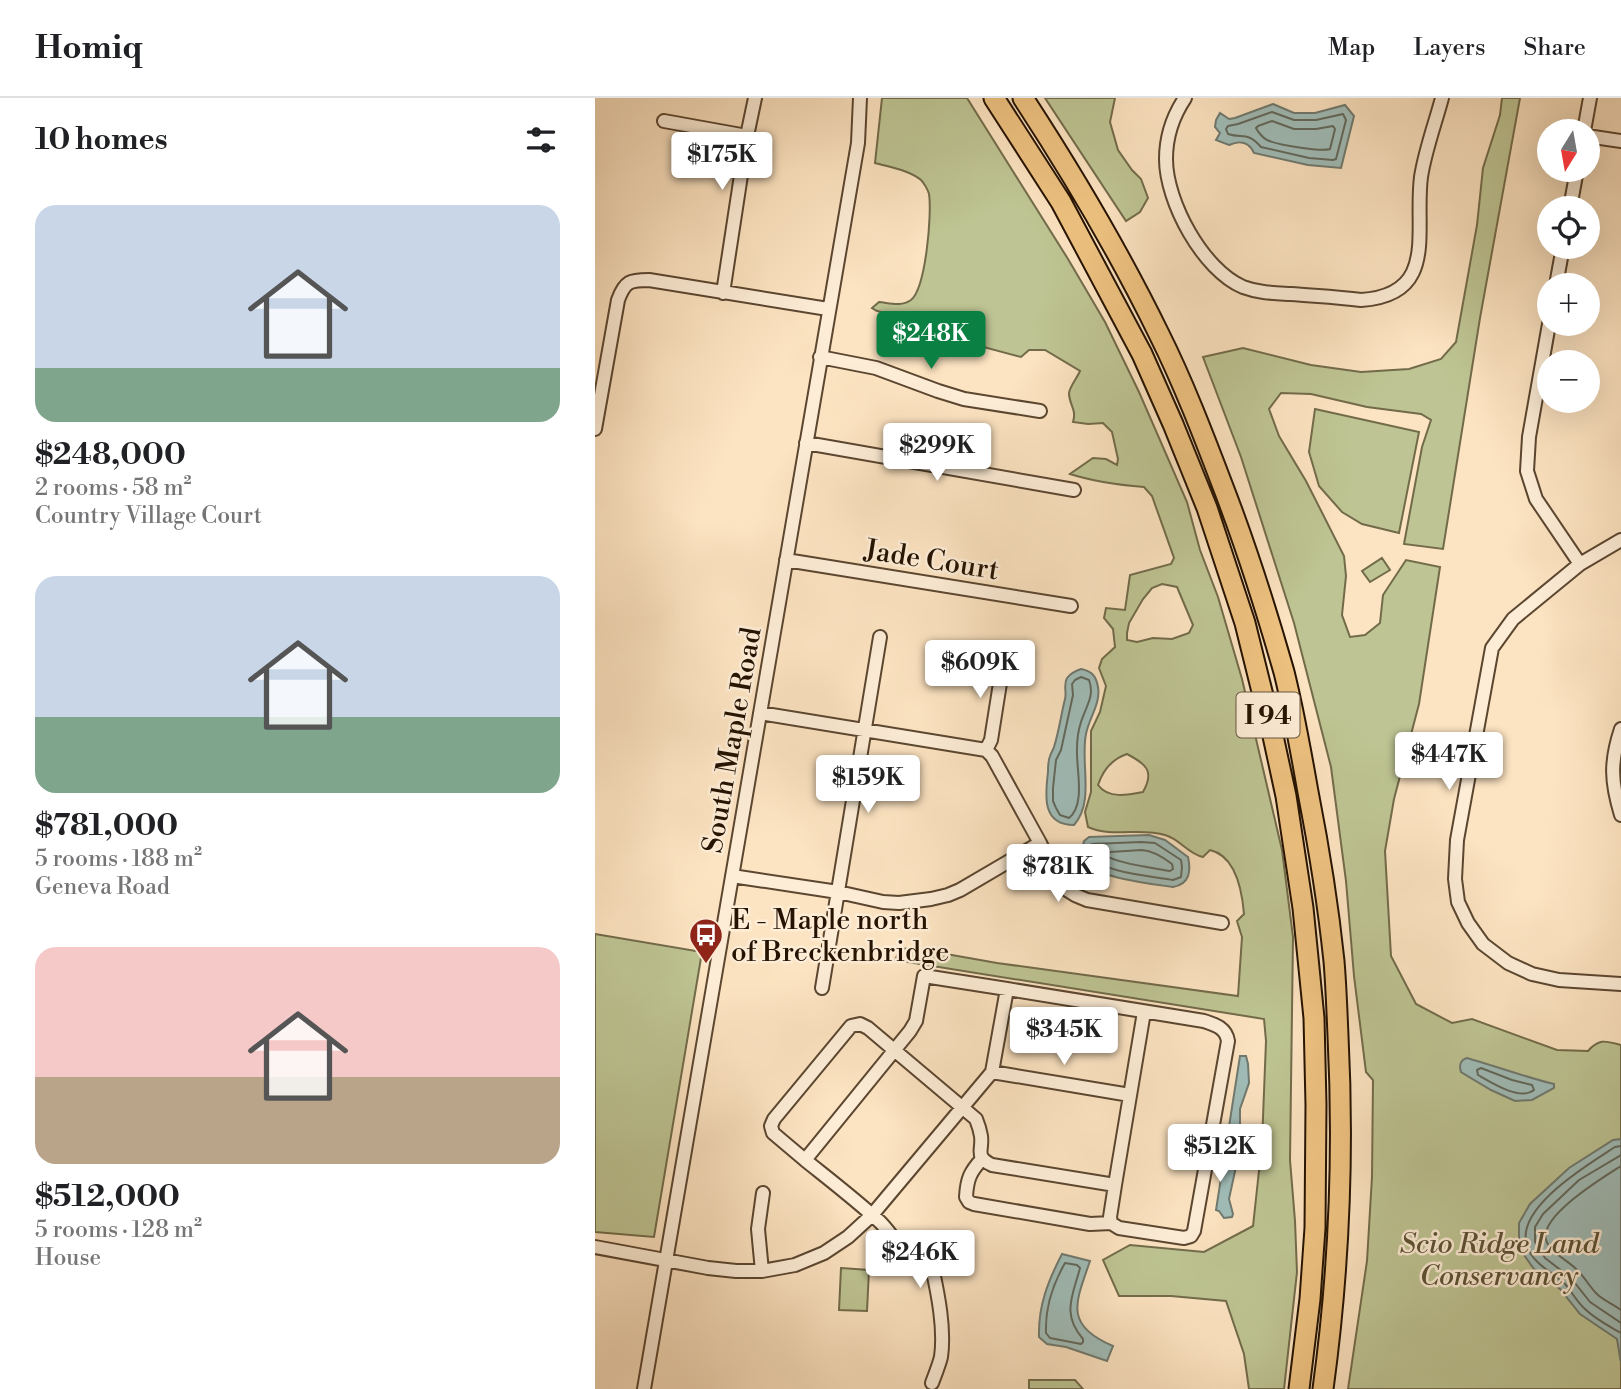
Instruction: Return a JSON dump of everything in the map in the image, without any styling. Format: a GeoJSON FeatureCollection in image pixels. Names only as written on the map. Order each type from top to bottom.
{"type":"FeatureCollection","features":[{"type":"Feature","properties":{"kind":"highway","name":"I 94"},"geometry":{"type":"LineString","coordinates":[[994,98],[1061,202],[1142,354],[1173,424],[1207,508],[1245,623],[1273,736],[1286,796],[1303,908],[1314,1018],[1315,1228],[1299,1389]]}},
{"type":"Feature","properties":{"kind":"highway","name":"I 94"},"geometry":{"type":"LineString","coordinates":[[1023,98],[1056,149],[1135,287],[1166,349],[1240,531],[1284,674],[1322,867],[1335,976],[1341,1134],[1338,1256],[1323,1389]]}},
{"type":"Feature","properties":{"kind":"street"},"geometry":{"type":"LineString","coordinates":[[723,293],[755,98]]}},
{"type":"Feature","properties":{"kind":"street","name":"South Maple Road"},"geometry":{"type":"LineString","coordinates":[[645,1389],[858,143],[860,98]]}},
{"type":"Feature","properties":{"kind":"street"},"geometry":{"type":"LineString","coordinates":[[1185,98],[1177,110],[1167,141],[1167,174],[1178,208],[1208,261],[1223,276],[1260,292],[1361,300],[1391,294],[1405,285],[1413,273],[1418,257],[1421,175],[1442,98]]}},
{"type":"Feature","properties":{"kind":"street"},"geometry":{"type":"LineString","coordinates":[[1586,119],[1590,98]]}},
{"type":"Feature","properties":{"kind":"street"},"geometry":{"type":"LineString","coordinates":[[664,121],[747,136]]}},
{"type":"Feature","properties":{"kind":"street"},"geometry":{"type":"LineString","coordinates":[[1600,138],[1621,141]]}},
{"type":"Feature","properties":{"kind":"street"},"geometry":{"type":"LineString","coordinates":[[595,429],[618,300],[627,283],[649,279],[828,309]]}},
{"type":"Feature","properties":{"kind":"street"},"geometry":{"type":"LineString","coordinates":[[1547,336],[1529,437],[1527,471],[1536,499],[1580,564]]}},
{"type":"Feature","properties":{"kind":"street"},"geometry":{"type":"LineString","coordinates":[[820,357],[876,368],[964,399],[1040,411]]}},
{"type":"Feature","properties":{"kind":"street"},"geometry":{"type":"LineString","coordinates":[[806,443],[1073,490]]}},
{"type":"Feature","properties":{"kind":"street"},"geometry":{"type":"LineString","coordinates":[[1621,540],[1580,564],[1513,619],[1492,648],[1457,840],[1455,879],[1458,902],[1468,923],[1483,944],[1508,963],[1532,974],[1559,980],[1621,984]]}},
{"type":"Feature","properties":{"kind":"street","name":"Jade Court"},"geometry":{"type":"LineString","coordinates":[[786,560],[1071,606]]}},
{"type":"Feature","properties":{"kind":"street"},"geometry":{"type":"LineString","coordinates":[[822,988],[880,637]]}},
{"type":"Feature","properties":{"kind":"street"},"geometry":{"type":"LineString","coordinates":[[986,750],[991,740],[1004,658]]}},
{"type":"Feature","properties":{"kind":"street"},"geometry":{"type":"LineString","coordinates":[[760,713],[986,750],[992,756],[1064,888],[1075,895],[1100,902],[1222,923]]}},
{"type":"Feature","properties":{"kind":"street"},"geometry":{"type":"LineString","coordinates":[[1621,729],[1615,747],[1612,780],[1621,815]]}},
{"type":"Feature","properties":{"kind":"street"},"geometry":{"type":"LineString","coordinates":[[732,876],[899,903],[949,895],[1040,843]]}},
{"type":"Feature","properties":{"kind":"street"},"geometry":{"type":"LineString","coordinates":[[805,1160],[911,1031],[916,1021],[923,975],[1213,1024],[1221,1028],[1227,1036],[1191,1236],[1184,1238],[1119,1228],[1111,1223],[1090,1224],[974,1204],[966,1197],[969,1177],[982,1159]]}},
{"type":"Feature","properties":{"kind":"street"},"geometry":{"type":"LineString","coordinates":[[595,1247],[727,1270],[762,1271],[795,1265],[824,1253],[848,1237],[872,1215],[992,1072],[1007,989]]}},
{"type":"Feature","properties":{"kind":"street"},"geometry":{"type":"LineString","coordinates":[[1111,1223],[1144,1012]]}},
{"type":"Feature","properties":{"kind":"street"},"geometry":{"type":"LineString","coordinates":[[932,1383],[941,1357],[941,1337],[939,1303],[932,1267],[906,1253],[872,1215],[773,1133],[771,1126],[851,1026],[860,1024],[868,1028],[976,1119],[982,1137],[982,1159],[992,1165],[1115,1185]]}},
{"type":"Feature","properties":{"kind":"street"},"geometry":{"type":"LineString","coordinates":[[992,1072],[1130,1095]]}},
{"type":"Feature","properties":{"kind":"street"},"geometry":{"type":"LineString","coordinates":[[762,1271],[758,1229],[763,1193]]}},
{"type":"Feature","properties":{"kind":"green space"},"geometry":{"type":"Polygon","coordinates":[[[882,98],[967,98],[1105,322],[1187,502],[1242,679],[1282,850],[1293,937],[1290,1160],[1297,1272],[1284,1389],[1249,1389],[1244,1354],[1226,1301],[1171,1296],[1119,1296],[1103,1260],[1130,1245],[1204,1252],[1253,1226],[1262,1143],[1266,1041],[1264,1019],[895,960],[901,948],[1238,996],[1242,937],[1237,921],[1244,914],[1236,875],[1219,853],[1210,850],[1203,857],[1170,837],[1155,833],[1107,832],[1088,827],[1085,812],[1091,792],[1091,731],[1100,712],[1106,686],[1099,668],[1102,659],[1115,647],[1113,629],[1104,618],[1106,608],[1125,610],[1130,575],[1171,564],[1174,558],[1152,496],[1144,487],[1107,483],[1070,474],[1093,458],[1106,459],[1117,465],[1118,459],[1112,432],[1103,423],[1073,422],[1069,393],[1080,371],[1045,350],[1029,350],[1021,357],[946,337],[941,328],[929,322],[872,308],[879,302],[907,302],[916,293],[927,250],[930,217],[929,194],[921,180],[905,171],[875,163],[882,98]],[[1162,584],[1152,588],[1143,599],[1129,623],[1127,640],[1137,642],[1153,638],[1172,639],[1189,633],[1193,625],[1177,587],[1162,584]],[[1127,754],[1105,770],[1098,785],[1102,789],[1119,795],[1143,792],[1147,785],[1147,769],[1127,754]]]}},
{"type":"Feature","properties":{"kind":"green space"},"geometry":{"type":"Polygon","coordinates":[[[1045,98],[1115,98],[1110,122],[1118,150],[1141,179],[1148,198],[1140,212],[1126,221],[1045,98]]]}},
{"type":"Feature","properties":{"kind":"green space","name":"Scio Ridge Land Conservancy"},"geometry":{"type":"Polygon","coordinates":[[[1502,98],[1520,98],[1480,318],[1443,549],[1404,544],[1422,447],[1431,420],[1421,414],[1367,407],[1311,394],[1281,393],[1269,409],[1279,436],[1306,481],[1344,556],[1346,576],[1342,615],[1350,637],[1365,635],[1380,623],[1383,595],[1406,560],[1440,567],[1419,704],[1394,799],[1385,851],[1391,956],[1416,1004],[1452,1023],[1472,1019],[1557,1050],[1588,1051],[1603,1042],[1621,1045],[1621,1389],[1348,1389],[1367,1261],[1372,1177],[1373,1080],[1366,1072],[1331,767],[1294,623],[1241,457],[1203,357],[1243,348],[1311,365],[1361,372],[1409,369],[1441,359],[1456,342],[1477,225],[1483,168],[1500,115],[1502,98]]]}},
{"type":"Feature","properties":{"kind":"green space"},"geometry":{"type":"Polygon","coordinates":[[[1315,409],[1419,432],[1399,533],[1362,524],[1342,512],[1319,486],[1309,452],[1315,409]]]}},
{"type":"Feature","properties":{"kind":"green space"},"geometry":{"type":"Polygon","coordinates":[[[1382,558],[1390,570],[1370,582],[1362,571],[1382,558]]]}},
{"type":"Feature","properties":{"kind":"green space"},"geometry":{"type":"Polygon","coordinates":[[[595,934],[702,952],[654,1237],[595,1232],[595,934]]]}},
{"type":"Feature","properties":{"kind":"green space"},"geometry":{"type":"Polygon","coordinates":[[[841,1268],[869,1270],[867,1311],[839,1310],[841,1268]]]}},
{"type":"Feature","properties":{"kind":"green space"},"geometry":{"type":"Polygon","coordinates":[[[1029,1380],[1075,1380],[1083,1389],[1029,1389],[1029,1380]]]}},
{"type":"Feature","properties":{"kind":"water"},"geometry":{"type":"Polygon","coordinates":[[[1273,104],[1294,113],[1315,113],[1345,105],[1354,116],[1341,168],[1308,165],[1254,153],[1250,146],[1244,143],[1229,145],[1216,140],[1220,133],[1215,127],[1216,120],[1220,113],[1229,119],[1235,118],[1273,104]]]}},
{"type":"Feature","properties":{"kind":"water"},"geometry":{"type":"Polygon","coordinates":[[[1081,669],[1090,672],[1094,677],[1098,693],[1086,734],[1084,805],[1074,825],[1064,824],[1051,815],[1046,790],[1049,760],[1059,729],[1066,681],[1072,673],[1081,669]]]}},
{"type":"Feature","properties":{"kind":"water"},"geometry":{"type":"Polygon","coordinates":[[[1149,835],[1165,840],[1188,857],[1189,872],[1183,883],[1173,887],[1113,876],[1092,868],[1082,858],[1084,841],[1089,837],[1149,835]]]}},
{"type":"Feature","properties":{"kind":"water"},"geometry":{"type":"Polygon","coordinates":[[[1240,1056],[1246,1056],[1249,1083],[1240,1109],[1240,1148],[1229,1199],[1233,1214],[1232,1217],[1224,1218],[1216,1210],[1240,1056]]]}},
{"type":"Feature","properties":{"kind":"water"},"geometry":{"type":"Polygon","coordinates":[[[1467,1058],[1554,1084],[1554,1088],[1532,1100],[1515,1101],[1461,1072],[1461,1063],[1467,1058]]]}},
{"type":"Feature","properties":{"kind":"water"},"geometry":{"type":"Polygon","coordinates":[[[1621,1139],[1621,1363],[1617,1339],[1580,1314],[1560,1289],[1534,1269],[1519,1248],[1519,1223],[1530,1204],[1569,1168],[1613,1140],[1621,1139]]]}},
{"type":"Feature","properties":{"kind":"water"},"geometry":{"type":"Polygon","coordinates":[[[1062,1254],[1090,1261],[1077,1311],[1086,1330],[1113,1346],[1107,1361],[1066,1347],[1047,1344],[1039,1337],[1045,1294],[1062,1254]]]}},
{"type":"Feature","properties":{"kind":"place","name":"E - Maple north of Breckenbridge"},"geometry":{"type":"Point","coordinates":[706,965]}}]}
